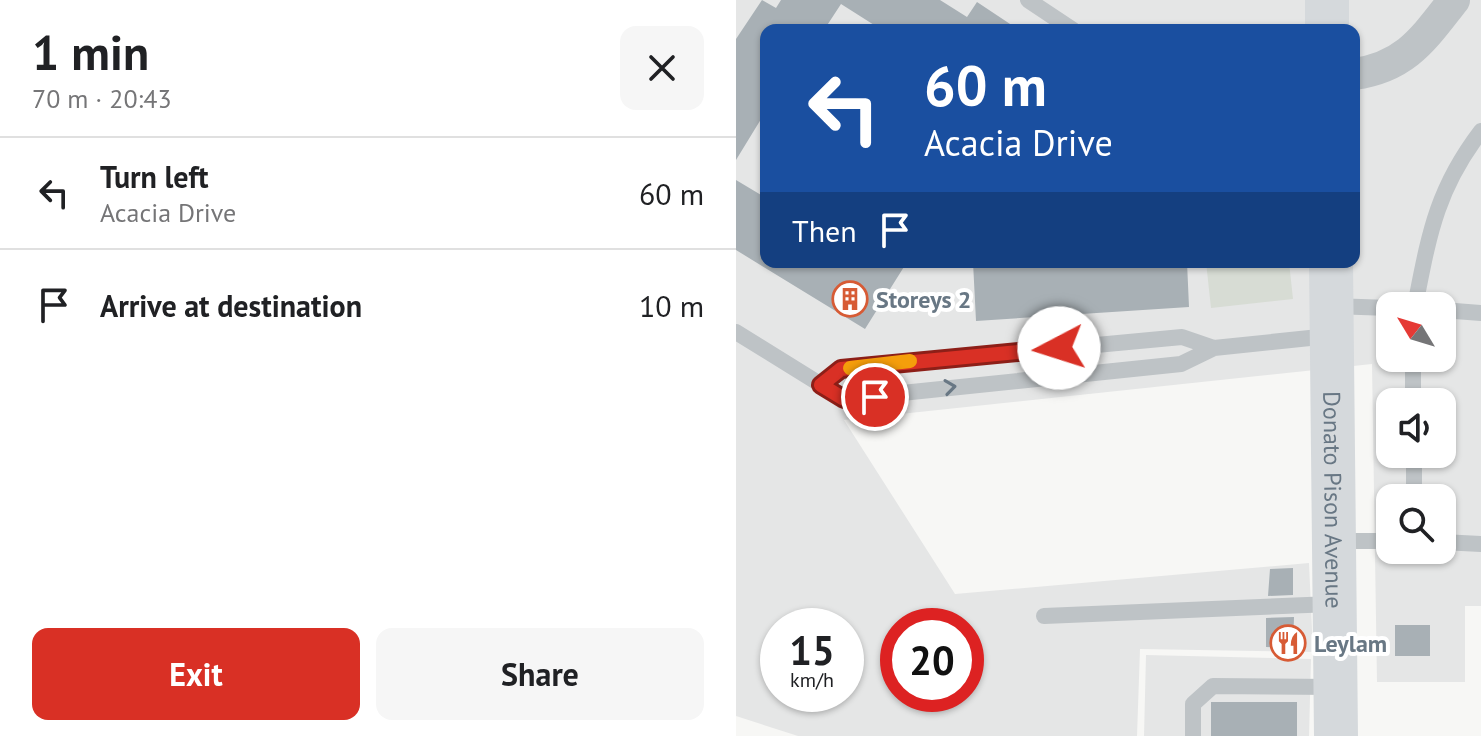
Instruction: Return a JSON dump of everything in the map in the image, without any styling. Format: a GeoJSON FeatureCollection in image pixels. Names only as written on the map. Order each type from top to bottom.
{"type":"FeatureCollection","features":[{"type":"Feature","properties":{"kind":"main road"},"geometry":{"type":"LineString","coordinates":[[1327,0],[1327,24]]}},
{"type":"Feature","properties":{"kind":"main road","name":"Donato Pison Avenue"},"geometry":{"type":"LineString","coordinates":[[1331,268],[1336,736]]}},
{"type":"Feature","properties":{"kind":"street"},"geometry":{"type":"LineString","coordinates":[[1360,73],[1370,72],[1412,53],[1454,0]]}},
{"type":"Feature","properties":{"kind":"lane"},"geometry":{"type":"LineString","coordinates":[[1028,0],[1064,24]]}},
{"type":"Feature","properties":{"kind":"lane"},"geometry":{"type":"LineString","coordinates":[[1418,292],[1427,243],[1442,191],[1459,159],[1481,131]]}},
{"type":"Feature","properties":{"kind":"lane"},"geometry":{"type":"LineString","coordinates":[[736,332],[844,399],[1181,364],[1214,348],[1376,311]]}},
{"type":"Feature","properties":{"kind":"lane"},"geometry":{"type":"LineString","coordinates":[[1456,311],[1481,313]]}},
{"type":"Feature","properties":{"kind":"lane"},"geometry":{"type":"LineString","coordinates":[[821,385],[841,369],[904,361],[1182,337],[1214,348]]}},
{"type":"Feature","properties":{"kind":"lane"},"geometry":{"type":"LineString","coordinates":[[1334,541],[1376,541]]}},
{"type":"Feature","properties":{"kind":"lane"},"geometry":{"type":"LineString","coordinates":[[1456,543],[1481,544]]}},
{"type":"Feature","properties":{"kind":"lane"},"geometry":{"type":"LineString","coordinates":[[1044,616],[1334,604]]}},
{"type":"Feature","properties":{"kind":"lane"},"geometry":{"type":"LineString","coordinates":[[1193,736],[1193,704],[1213,686],[1335,687]]}},
{"type":"Feature","properties":{"kind":"shaded area"},"geometry":{"type":"Polygon","coordinates":[[[736,0],[1481,0],[1481,606],[1465,606],[1465,682],[1377,682],[1372,364],[844,420],[955,594],[1309,563],[1313,652],[1140,649],[1137,736],[798,736],[736,716],[736,0]]]}},
{"type":"Feature","properties":{"kind":"shaded area"},"geometry":{"type":"Polygon","coordinates":[[[1207,268],[1290,268],[1293,299],[1211,308],[1207,268]]]}},
{"type":"Feature","properties":{"kind":"shaded area"},"geometry":{"type":"Polygon","coordinates":[[[1146,655],[1311,659],[1309,736],[1144,736],[1146,655]]]}},
{"type":"Feature","properties":{"kind":"building"},"geometry":{"type":"Polygon","coordinates":[[[762,0],[776,8],[781,0],[940,0],[967,17],[977,2],[1010,24],[873,24],[841,4],[828,24],[760,24],[760,121],[736,160],[736,39],[762,0]]]}},
{"type":"Feature","properties":{"kind":"building","name":"Storeys 2"},"geometry":{"type":"Polygon","coordinates":[[[736,180],[760,194],[760,265],[736,250],[736,180]]]}},
{"type":"Feature","properties":{"kind":"building","name":"Storeys 2"},"geometry":{"type":"Polygon","coordinates":[[[765,268],[903,268],[865,329],[765,268]]]}},
{"type":"Feature","properties":{"kind":"building"},"geometry":{"type":"Polygon","coordinates":[[[973,268],[1187,268],[1189,307],[976,321],[973,268]]]}},
{"type":"Feature","properties":{"kind":"building"},"geometry":{"type":"Polygon","coordinates":[[[1293,568],[1293,595],[1268,596],[1270,569],[1293,568]]]}},
{"type":"Feature","properties":{"kind":"building"},"geometry":{"type":"Polygon","coordinates":[[[1294,617],[1293,648],[1266,647],[1266,618],[1294,617]]]}},
{"type":"Feature","properties":{"kind":"building"},"geometry":{"type":"Polygon","coordinates":[[[1395,625],[1430,625],[1430,656],[1395,656],[1395,625]]]}},
{"type":"Feature","properties":{"kind":"building"},"geometry":{"type":"Polygon","coordinates":[[[1211,702],[1297,702],[1297,736],[1211,736],[1211,702]]]}},
{"type":"Feature","properties":{"kind":"slow traffic"},"geometry":{"type":"LineString","coordinates":[[850,368],[910,361]]}},
{"type":"Feature","properties":{"kind":"place","name":"Storeys 2"},"geometry":{"type":"Point","coordinates":[850,299]}},
{"type":"Feature","properties":{"kind":"place","name":"Leylam"},"geometry":{"type":"Point","coordinates":[1288,643]}},
{"type":"Feature","properties":{"kind":"route"},"geometry":{"type":"LineString","coordinates":[[875,397],[844,399],[821,385],[841,369],[1059,348]]}}]}
